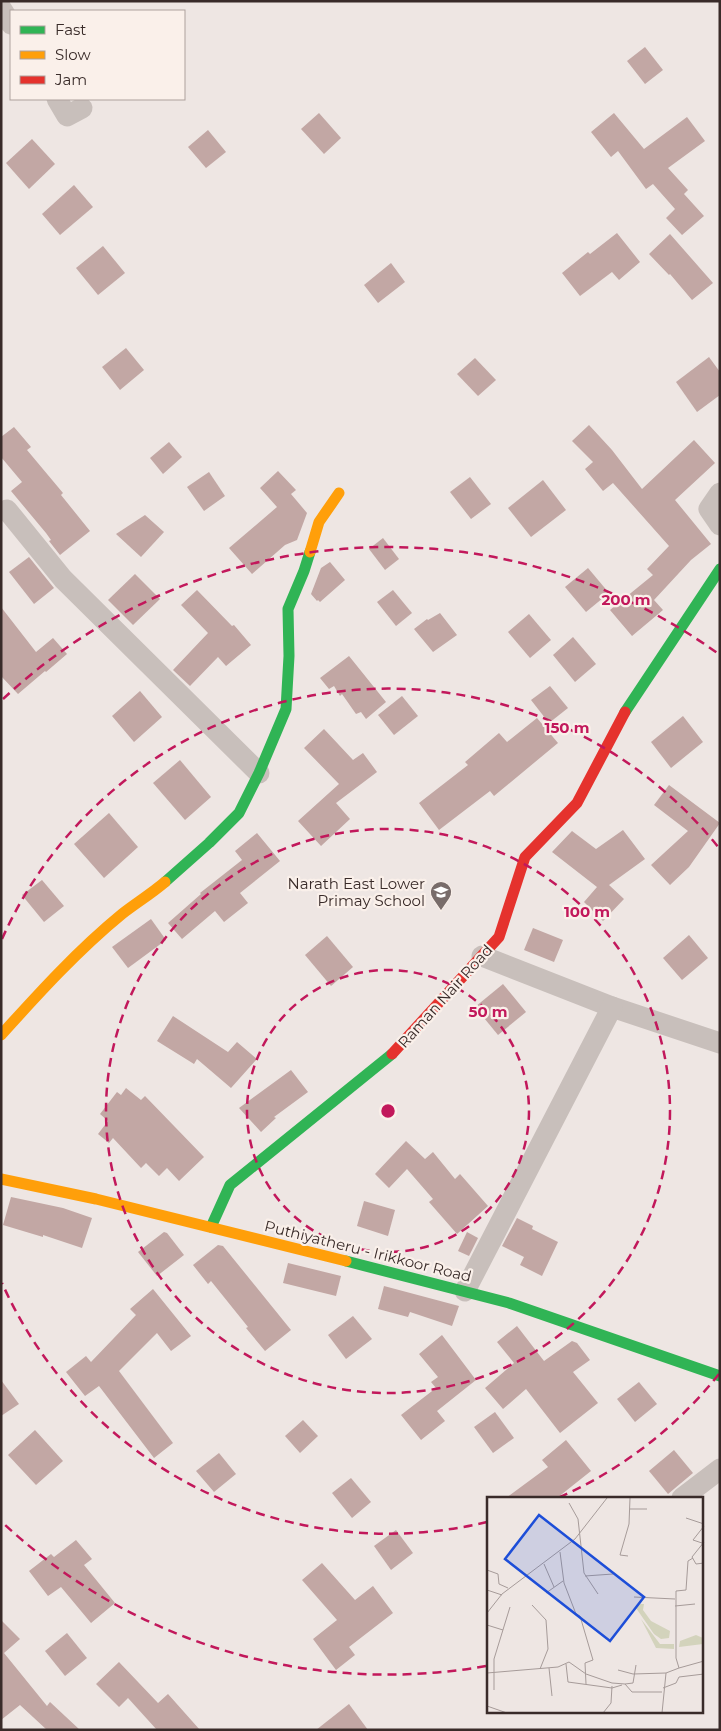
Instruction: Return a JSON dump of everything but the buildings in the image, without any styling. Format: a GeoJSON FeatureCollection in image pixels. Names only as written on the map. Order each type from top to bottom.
{"type":"FeatureCollection","features":[{"type":"Feature","properties":{"kind":"street"},"geometry":{"type":"LineString","coordinates":[[1,8],[10,22]]}},
{"type":"Feature","properties":{"kind":"street"},"geometry":{"type":"LineString","coordinates":[[58,100],[67,116],[82,108]]}},
{"type":"Feature","properties":{"kind":"street"},"geometry":{"type":"LineString","coordinates":[[720,493],[709,509],[720,524]]}},
{"type":"Feature","properties":{"kind":"street"},"geometry":{"type":"LineString","coordinates":[[1,1035],[57,974],[122,914],[151,894],[239,813],[259,773],[286,709],[289,656],[288,609],[304,571],[319,522],[339,494]]}},
{"type":"Feature","properties":{"kind":"street"},"geometry":{"type":"LineString","coordinates":[[8,510],[64,579],[259,773]]}},
{"type":"Feature","properties":{"kind":"street","name":"Raman Nair Road"},"geometry":{"type":"LineString","coordinates":[[211,1227],[230,1185],[394,1052],[499,937],[526,857],[577,803],[626,710],[720,569]]}},
{"type":"Feature","properties":{"kind":"street"},"geometry":{"type":"LineString","coordinates":[[482,956],[612,1007],[720,1043]]}},
{"type":"Feature","properties":{"kind":"street"},"geometry":{"type":"LineString","coordinates":[[465,1291],[612,1007]]}},
{"type":"Feature","properties":{"kind":"street","name":"Puthiyatheru - Irikkoor Road"},"geometry":{"type":"LineString","coordinates":[[1,1178],[211,1227],[509,1303],[700,1371],[720,1376]]}},
{"type":"Feature","properties":{"kind":"street"},"geometry":{"type":"LineString","coordinates":[[683,1497],[720,1469]]}},
{"type":"Feature","properties":{"kind":"traffic: fast"},"geometry":{"type":"LineString","coordinates":[[165,882],[239,813],[259,773],[286,709],[289,656],[288,609],[310,552]]}},
{"type":"Feature","properties":{"kind":"traffic: fast"},"geometry":{"type":"LineString","coordinates":[[625,712],[720,569]]}},
{"type":"Feature","properties":{"kind":"traffic: fast"},"geometry":{"type":"LineString","coordinates":[[211,1227],[230,1185],[392,1054]]}},
{"type":"Feature","properties":{"kind":"traffic: fast"},"geometry":{"type":"LineString","coordinates":[[346,1261],[509,1303],[720,1376]]}},
{"type":"Feature","properties":{"kind":"traffic: slow"},"geometry":{"type":"LineString","coordinates":[[310,552],[319,522],[339,493]]}},
{"type":"Feature","properties":{"kind":"traffic: slow"},"geometry":{"type":"LineString","coordinates":[[1,1035],[90,942],[122,914],[165,882]]}},
{"type":"Feature","properties":{"kind":"traffic: slow"},"geometry":{"type":"LineString","coordinates":[[1,1179],[96,1199],[346,1261]]}},
{"type":"Feature","properties":{"kind":"traffic: jam"},"geometry":{"type":"LineString","coordinates":[[392,1054],[499,937],[525,857],[577,803],[625,712]]}},
{"type":"Feature","properties":{"kind":"place","name":"Narath East Lower Primay School"},"geometry":{"type":"Point","coordinates":[441,911]}}]}
